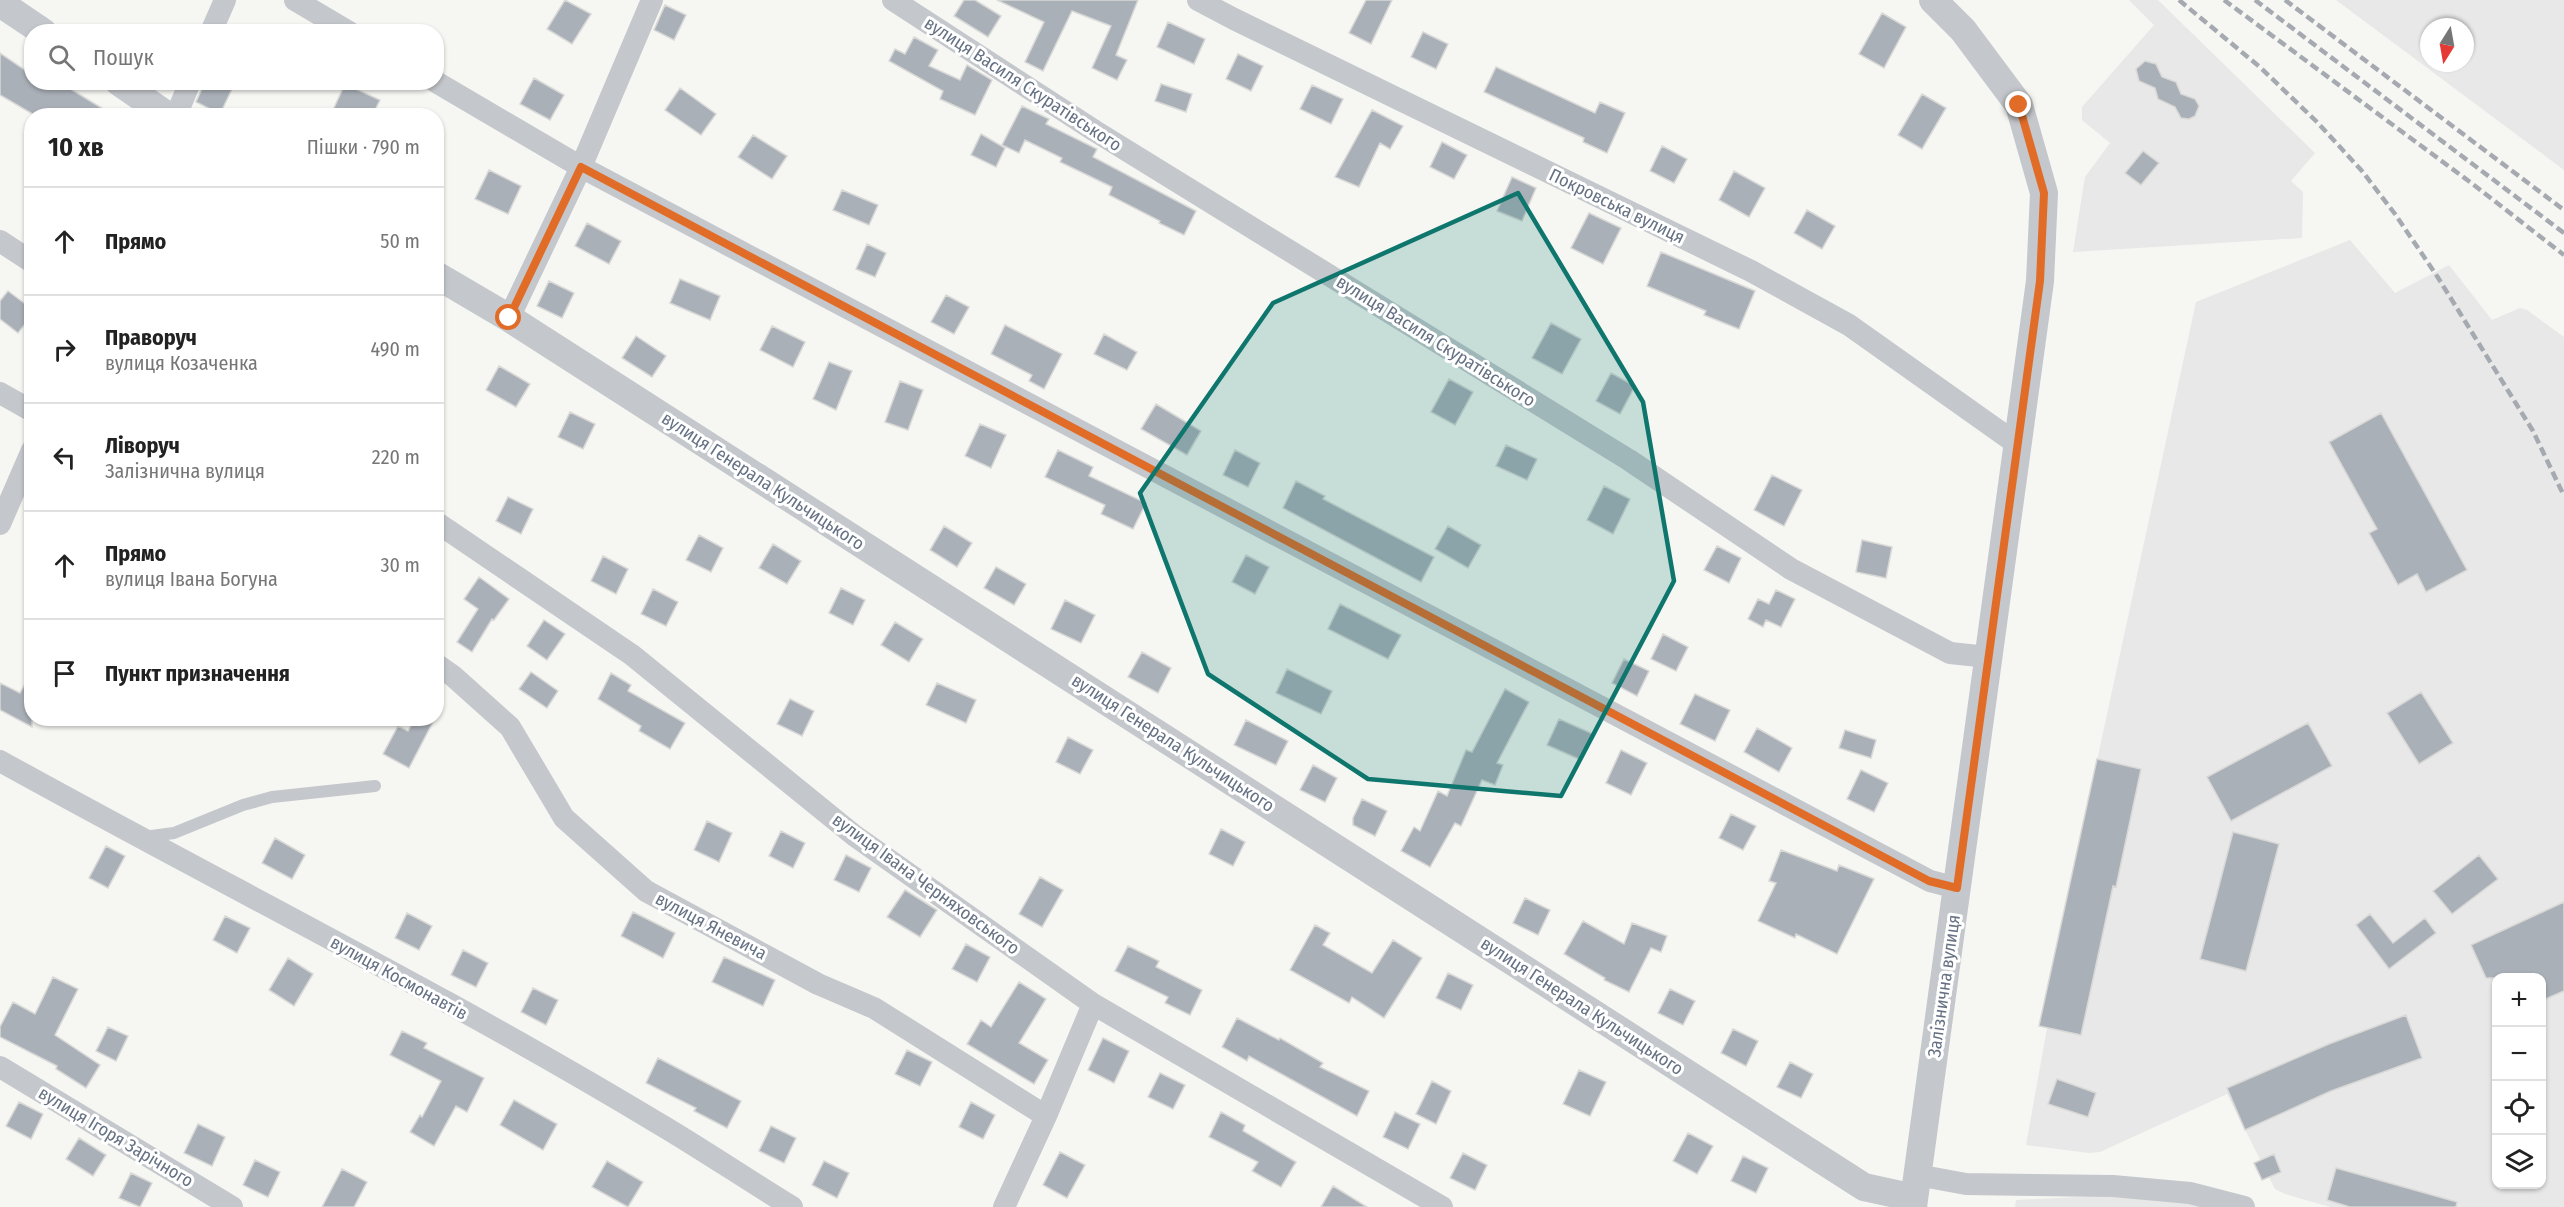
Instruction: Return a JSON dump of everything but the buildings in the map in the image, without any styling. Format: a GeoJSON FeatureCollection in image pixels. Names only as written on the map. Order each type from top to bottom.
{"type":"FeatureCollection","features":[{"type":"Feature","properties":{"kind":"street"},"geometry":{"type":"LineString","coordinates":[[214,24],[225,0]]}},
{"type":"Feature","properties":{"kind":"street"},"geometry":{"type":"LineString","coordinates":[[295,0],[336,24]]}},
{"type":"Feature","properties":{"kind":"street"},"geometry":{"type":"LineString","coordinates":[[509,318],[581,167],[652,0]]}},
{"type":"Feature","properties":{"kind":"street","name":"вулиця Василя Скуратівського"},"geometry":{"type":"LineString","coordinates":[[893,0],[1095,131],[1629,460],[1791,569],[1950,653],[1989,657]]}},
{"type":"Feature","properties":{"kind":"street","name":"Покровська вулиця"},"geometry":{"type":"LineString","coordinates":[[1198,0],[1234,20],[1751,271],[1848,325],[2017,444]]}},
{"type":"Feature","properties":{"kind":"street","name":"Залізнична вулиця"},"geometry":{"type":"LineString","coordinates":[[1915,1194],[2040,281],[2044,193],[2019,105],[1963,30],[1933,0]]}},
{"type":"Feature","properties":{"kind":"street"},"geometry":{"type":"LineString","coordinates":[[0,3],[31,24]]}},
{"type":"Feature","properties":{"kind":"street"},"geometry":{"type":"LineString","coordinates":[[444,87],[581,167],[1929,881],[1957,888]]}},
{"type":"Feature","properties":{"kind":"street"},"geometry":{"type":"LineString","coordinates":[[131,90],[156,108]]}},
{"type":"Feature","properties":{"kind":"street"},"geometry":{"type":"LineString","coordinates":[[179,108],[187,90]]}},
{"type":"Feature","properties":{"kind":"street"},"geometry":{"type":"LineString","coordinates":[[0,241],[24,257]]}},
{"type":"Feature","properties":{"kind":"street","name":"вулиця Генерала Кульчицького"},"geometry":{"type":"LineString","coordinates":[[444,280],[509,318],[1864,1187],[1915,1194]]}},
{"type":"Feature","properties":{"kind":"street"},"geometry":{"type":"LineString","coordinates":[[0,393],[24,406]]}},
{"type":"Feature","properties":{"kind":"street"},"geometry":{"type":"LineString","coordinates":[[0,524],[24,468]]}},
{"type":"Feature","properties":{"kind":"street","name":"вулиця Івана Черняховського"},"geometry":{"type":"LineString","coordinates":[[444,527],[632,655],[855,836],[1093,1004],[1442,1207]]}},
{"type":"Feature","properties":{"kind":"street","name":"вулиця Яневича"},"geometry":{"type":"LineString","coordinates":[[444,670],[510,727],[564,818],[646,891],[818,984],[874,1008],[1046,1116]]}},
{"type":"Feature","properties":{"kind":"street","name":"вулиця Космонавтів"},"geometry":{"type":"LineString","coordinates":[[0,761],[272,907],[555,1064],[656,1122],[792,1207]]}},
{"type":"Feature","properties":{"kind":"street"},"geometry":{"type":"LineString","coordinates":[[1004,1207],[1046,1116],[1093,1004]]}},
{"type":"Feature","properties":{"kind":"street","name":"вулиця Ігоря Зарічного"},"geometry":{"type":"LineString","coordinates":[[0,1067],[232,1207]]}},
{"type":"Feature","properties":{"kind":"street"},"geometry":{"type":"LineString","coordinates":[[1915,1194],[1966,1184],[2113,1186],[2190,1194],[2244,1207]]}},
{"type":"Feature","properties":{"kind":"lane"},"geometry":{"type":"LineString","coordinates":[[138,837],[174,833],[243,805],[272,797],[375,786]]}},
{"type":"Feature","properties":{"kind":"highlighted area"},"geometry":{"type":"Polygon","coordinates":[[[1518,193],[1643,402],[1674,581],[1561,796],[1368,779],[1208,674],[1140,493],[1273,303],[1518,193]]]}},
{"type":"Feature","properties":{"kind":"shaded area"},"geometry":{"type":"Polygon","coordinates":[[[2129,0],[2158,0],[2315,153],[2291,181],[2303,192],[2302,238],[2073,252],[2085,177],[2110,143],[2082,120],[2082,107],[2154,25],[2129,0]]]}},
{"type":"Feature","properties":{"kind":"shaded area"},"geometry":{"type":"Polygon","coordinates":[[[2336,0],[2564,0],[2564,170],[2433,72],[2474,72],[2474,18],[2420,18],[2420,63],[2336,0]]]}},
{"type":"Feature","properties":{"kind":"shaded area"},"geometry":{"type":"Polygon","coordinates":[[[2350,240],[2395,293],[2449,265],[2492,320],[2520,308],[2527,310],[2564,337],[2564,1207],[2330,1207],[2285,1194],[2275,1189],[2227,1094],[2100,1152],[2089,1153],[2026,1145],[2087,807],[2196,302],[2350,240]]]}},
{"type":"Feature","properties":{"kind":"shaded area"},"geometry":{"type":"Polygon","coordinates":[[[2154,1193],[2214,1207],[2015,1207],[2016,1200],[2154,1193]]]}},
{"type":"Feature","properties":{"kind":"railway"},"geometry":{"type":"LineString","coordinates":[[2179,0],[2261,68],[2317,122],[2362,171],[2395,214],[2437,276],[2533,431],[2564,496]]}},
{"type":"Feature","properties":{"kind":"railway"},"geometry":{"type":"LineString","coordinates":[[2224,0],[2470,182],[2564,255]]}},
{"type":"Feature","properties":{"kind":"railway"},"geometry":{"type":"LineString","coordinates":[[2255,0],[2564,233]]}},
{"type":"Feature","properties":{"kind":"railway"},"geometry":{"type":"LineString","coordinates":[[2285,0],[2564,210]]}},
{"type":"Feature","properties":{"kind":"route"},"geometry":{"type":"LineString","coordinates":[[509,318],[581,167],[1929,881],[1957,888],[2040,281],[2044,193],[2019,105]]}}]}
